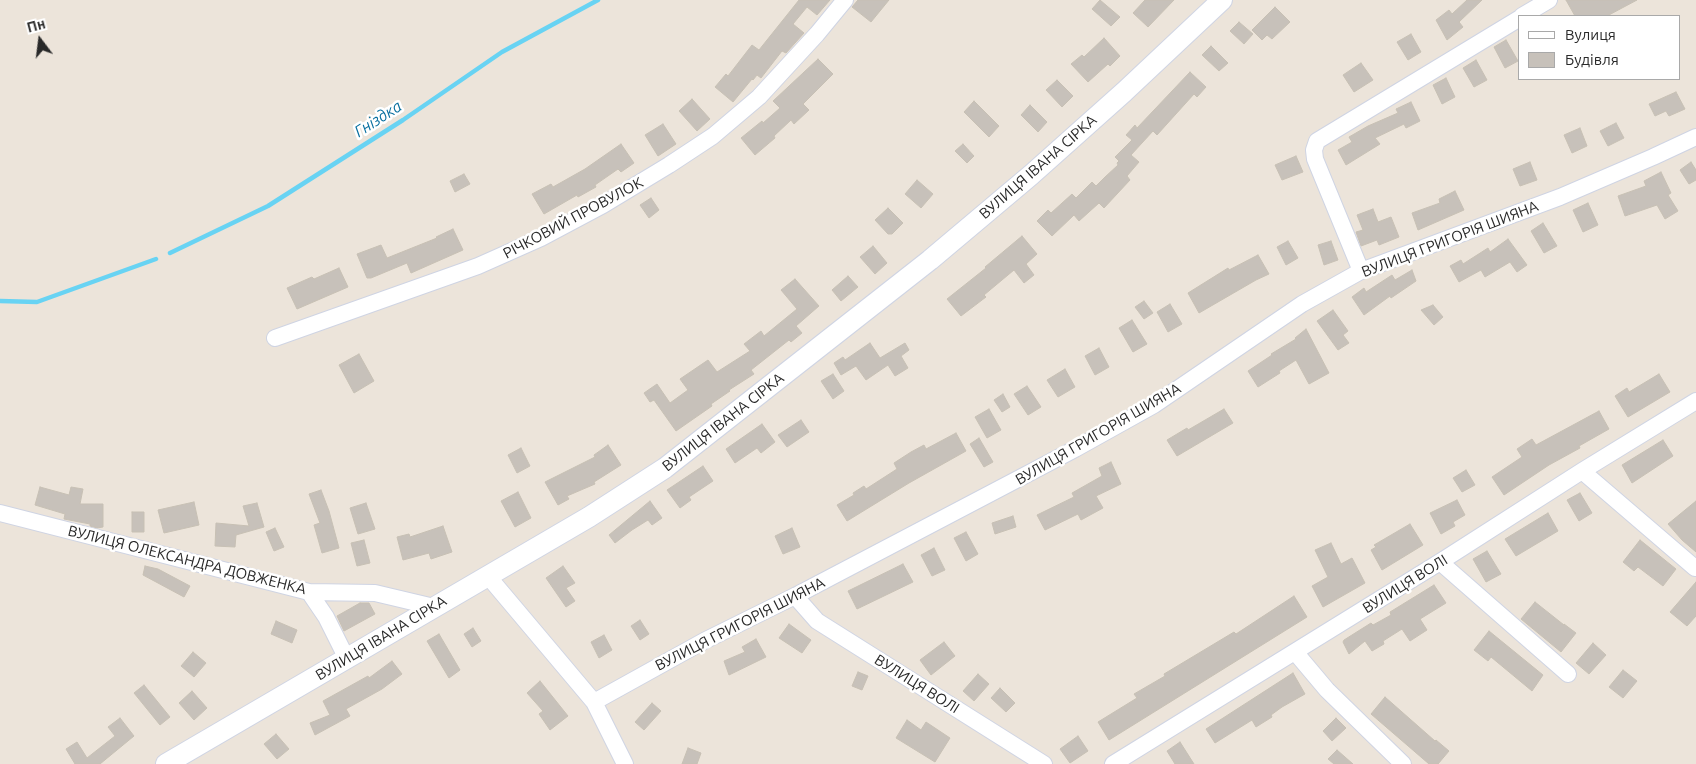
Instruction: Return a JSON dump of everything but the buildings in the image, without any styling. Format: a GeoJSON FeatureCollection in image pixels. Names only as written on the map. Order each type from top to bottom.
{"type":"FeatureCollection","features":[{"type":"Feature","properties":{"kind":"street","name":"РІЧКОВИЙ ПРОВУЛОК"},"geometry":{"type":"LineString","coordinates":[[274,338],[478,266],[541,238],[603,205],[713,136],[759,97],[817,34],[845,0]]}},
{"type":"Feature","properties":{"kind":"street","name":"ВУЛИЦЯ ІВАНА СІРКА"},"geometry":{"type":"LineString","coordinates":[[166,764],[589,517],[665,468],[930,260],[1031,175],[1124,92],[1222,0]]}},
{"type":"Feature","properties":{"kind":"street"},"geometry":{"type":"LineString","coordinates":[[1524,15],[1549,0]]}},
{"type":"Feature","properties":{"kind":"street"},"geometry":{"type":"LineString","coordinates":[[1361,272],[1315,159],[1316,141],[1518,19]]}},
{"type":"Feature","properties":{"kind":"street","name":"ВУЛИЦЯ ГРИГОРІЯ ШИЯНА"},"geometry":{"type":"LineString","coordinates":[[594,702],[704,641],[796,596],[1075,450],[1154,405],[1302,304],[1361,272],[1560,197],[1653,158],[1696,137]]}},
{"type":"Feature","properties":{"kind":"street","name":"ВУЛИЦЯ ВОЛІ"},"geometry":{"type":"LineString","coordinates":[[1113,764],[1440,562],[1582,471],[1696,402]]}},
{"type":"Feature","properties":{"kind":"street"},"geometry":{"type":"LineString","coordinates":[[1582,471],[1695,568]]}},
{"type":"Feature","properties":{"kind":"street","name":"ВУЛИЦЯ ОЛЕКСАНДРА ДОВЖЕНКА"},"geometry":{"type":"LineString","coordinates":[[0,513],[309,592],[375,593],[434,607]]}},
{"type":"Feature","properties":{"kind":"street"},"geometry":{"type":"LineString","coordinates":[[1440,562],[1568,674]]}},
{"type":"Feature","properties":{"kind":"street"},"geometry":{"type":"LineString","coordinates":[[487,575],[594,702],[625,764]]}},
{"type":"Feature","properties":{"kind":"street"},"geometry":{"type":"LineString","coordinates":[[309,592],[326,617],[347,659]]}},
{"type":"Feature","properties":{"kind":"street","name":"ВУЛИЦЯ ВОЛІ"},"geometry":{"type":"LineString","coordinates":[[796,596],[817,621],[1044,764]]}},
{"type":"Feature","properties":{"kind":"street"},"geometry":{"type":"LineString","coordinates":[[1295,652],[1327,690],[1403,764]]}},
{"type":"Feature","properties":{"kind":"waterway","name":"Гніздка"},"geometry":{"type":"LineString","coordinates":[[170,253],[268,206],[403,120],[502,52],[598,0]]}},
{"type":"Feature","properties":{"kind":"waterway","name":"Гніздка"},"geometry":{"type":"LineString","coordinates":[[0,301],[37,302],[156,259]]}}]}
